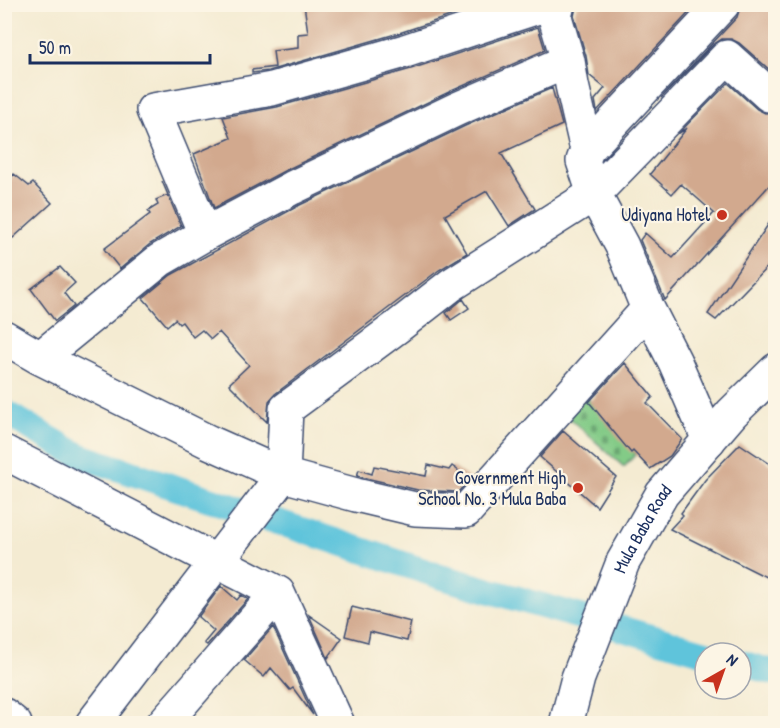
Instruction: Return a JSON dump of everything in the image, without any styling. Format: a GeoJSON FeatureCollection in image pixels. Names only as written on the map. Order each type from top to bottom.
{"type":"FeatureCollection","features":[{"type":"Feature","properties":{"kind":"street"},"geometry":{"type":"LineString","coordinates":[[205,234],[153,110],[272,89],[405,51],[547,4]]}},
{"type":"Feature","properties":{"kind":"street"},"geometry":{"type":"LineString","coordinates":[[558,4],[555,17],[568,61],[587,150]]}},
{"type":"Feature","properties":{"kind":"street"},"geometry":{"type":"LineString","coordinates":[[709,440],[675,362],[648,309],[622,246],[594,194],[583,161],[587,150],[723,4]]}},
{"type":"Feature","properties":{"kind":"street"},"geometry":{"type":"LineString","coordinates":[[93,723],[283,475],[286,409],[450,285],[594,194],[727,57],[769,95],[776,89]]}},
{"type":"Feature","properties":{"kind":"street"},"geometry":{"type":"LineString","coordinates":[[40,358],[160,260],[205,234],[292,188],[457,109],[568,61]]}},
{"type":"Feature","properties":{"kind":"street"},"geometry":{"type":"LineString","coordinates":[[4,337],[40,358],[209,442],[283,475],[415,509],[466,511],[648,309]]}},
{"type":"Feature","properties":{"kind":"street","name":"Mula Baba Road"},"geometry":{"type":"LineString","coordinates":[[566,723],[578,678],[623,562],[662,494],[732,414],[776,370]]}},
{"type":"Feature","properties":{"kind":"street"},"geometry":{"type":"LineString","coordinates":[[4,452],[278,593],[338,723]]}},
{"type":"Feature","properties":{"kind":"street"},"geometry":{"type":"LineString","coordinates":[[163,723],[278,593]]}},
{"type":"Feature","properties":{"kind":"street"},"geometry":{"type":"LineString","coordinates":[[4,715],[15,723]]}},
{"type":"Feature","properties":{"kind":"green space"},"geometry":{"type":"Polygon","coordinates":[[[586,397],[636,454],[624,467],[567,416],[586,397]]]}},
{"type":"Feature","properties":{"kind":"building"},"geometry":{"type":"Polygon","coordinates":[[[304,4],[486,4],[399,33],[268,71],[252,73],[252,70],[275,67],[273,51],[298,48],[298,34],[308,33],[304,4]]]}},
{"type":"Feature","properties":{"kind":"building"},"geometry":{"type":"Polygon","coordinates":[[[579,4],[697,4],[597,111],[595,100],[605,88],[589,75],[574,16],[579,4]]]}},
{"type":"Feature","properties":{"kind":"building"},"geometry":{"type":"Polygon","coordinates":[[[741,4],[776,4],[776,71],[771,71],[739,43],[731,39],[722,39],[714,44],[661,98],[737,17],[741,4]]]}},
{"type":"Feature","properties":{"kind":"building"},"geometry":{"type":"Polygon","coordinates":[[[538,27],[545,50],[449,92],[284,171],[214,208],[194,154],[231,138],[223,117],[277,107],[411,69],[538,27]]]}},
{"type":"Feature","properties":{"kind":"building"},"geometry":{"type":"Polygon","coordinates":[[[728,83],[757,109],[765,113],[776,112],[776,178],[665,300],[640,240],[645,233],[673,258],[714,213],[681,184],[672,194],[650,174],[687,128],[678,134],[728,83]]]}},
{"type":"Feature","properties":{"kind":"building"},"geometry":{"type":"Polygon","coordinates":[[[552,88],[562,125],[501,153],[535,209],[509,226],[487,191],[445,215],[467,253],[439,270],[275,394],[269,401],[267,422],[229,384],[249,365],[219,332],[211,339],[202,330],[193,337],[182,322],[179,324],[175,319],[167,326],[143,298],[171,275],[300,205],[465,126],[552,88]]]}},
{"type":"Feature","properties":{"kind":"building"},"geometry":{"type":"Polygon","coordinates":[[[14,174],[29,186],[33,183],[52,203],[13,238],[4,229],[4,186],[14,174]]]}},
{"type":"Feature","properties":{"kind":"building"},"geometry":{"type":"Polygon","coordinates":[[[168,195],[181,226],[150,244],[120,269],[104,249],[150,214],[148,211],[158,205],[156,200],[168,195]]]}},
{"type":"Feature","properties":{"kind":"building"},"geometry":{"type":"Polygon","coordinates":[[[776,213],[776,258],[716,320],[708,314],[776,213]]]}},
{"type":"Feature","properties":{"kind":"building"},"geometry":{"type":"Polygon","coordinates":[[[60,267],[75,283],[64,293],[74,306],[55,321],[31,289],[60,267]]]}},
{"type":"Feature","properties":{"kind":"building"},"geometry":{"type":"Polygon","coordinates":[[[463,299],[469,308],[451,320],[446,313],[463,299]]]}},
{"type":"Feature","properties":{"kind":"building"},"geometry":{"type":"Polygon","coordinates":[[[625,363],[653,397],[647,403],[682,439],[670,456],[650,469],[633,451],[631,453],[589,402],[625,363]]]}},
{"type":"Feature","properties":{"kind":"building"},"geometry":{"type":"Polygon","coordinates":[[[563,431],[616,477],[597,507],[540,457],[563,431]]]}},
{"type":"Feature","properties":{"kind":"building"},"geometry":{"type":"Polygon","coordinates":[[[740,444],[776,468],[776,566],[768,578],[670,529],[683,515],[681,513],[705,480],[740,444]]]}},
{"type":"Feature","properties":{"kind":"building"},"geometry":{"type":"Polygon","coordinates":[[[428,465],[449,470],[452,466],[470,479],[458,492],[418,490],[357,476],[359,470],[372,474],[374,466],[426,476],[428,465]]]}},
{"type":"Feature","properties":{"kind":"building"},"geometry":{"type":"Polygon","coordinates":[[[221,586],[237,600],[241,595],[248,599],[207,645],[204,643],[214,631],[198,617],[221,586]]]}},
{"type":"Feature","properties":{"kind":"building"},"geometry":{"type":"Polygon","coordinates":[[[352,607],[411,622],[407,641],[370,632],[368,642],[345,636],[352,607]]]}},
{"type":"Feature","properties":{"kind":"building"},"geometry":{"type":"Polygon","coordinates":[[[309,615],[342,638],[328,658],[309,615]]]}},
{"type":"Feature","properties":{"kind":"building"},"geometry":{"type":"Polygon","coordinates":[[[273,627],[313,715],[293,688],[290,690],[271,668],[264,677],[244,660],[273,627]]]}},
{"type":"Feature","properties":{"kind":"waterway"},"geometry":{"type":"LineString","coordinates":[[4,412],[78,455],[442,577],[693,649]]}},
{"type":"Feature","properties":{"kind":"waterway"},"geometry":{"type":"LineString","coordinates":[[753,666],[776,673]]}},
{"type":"Feature","properties":{"kind":"place","name":"Udiyana Hotel"},"geometry":{"type":"Point","coordinates":[722,215]}},
{"type":"Feature","properties":{"kind":"place","name":"Government High School No. 3 Mula Baba"},"geometry":{"type":"Point","coordinates":[578,488]}}]}
